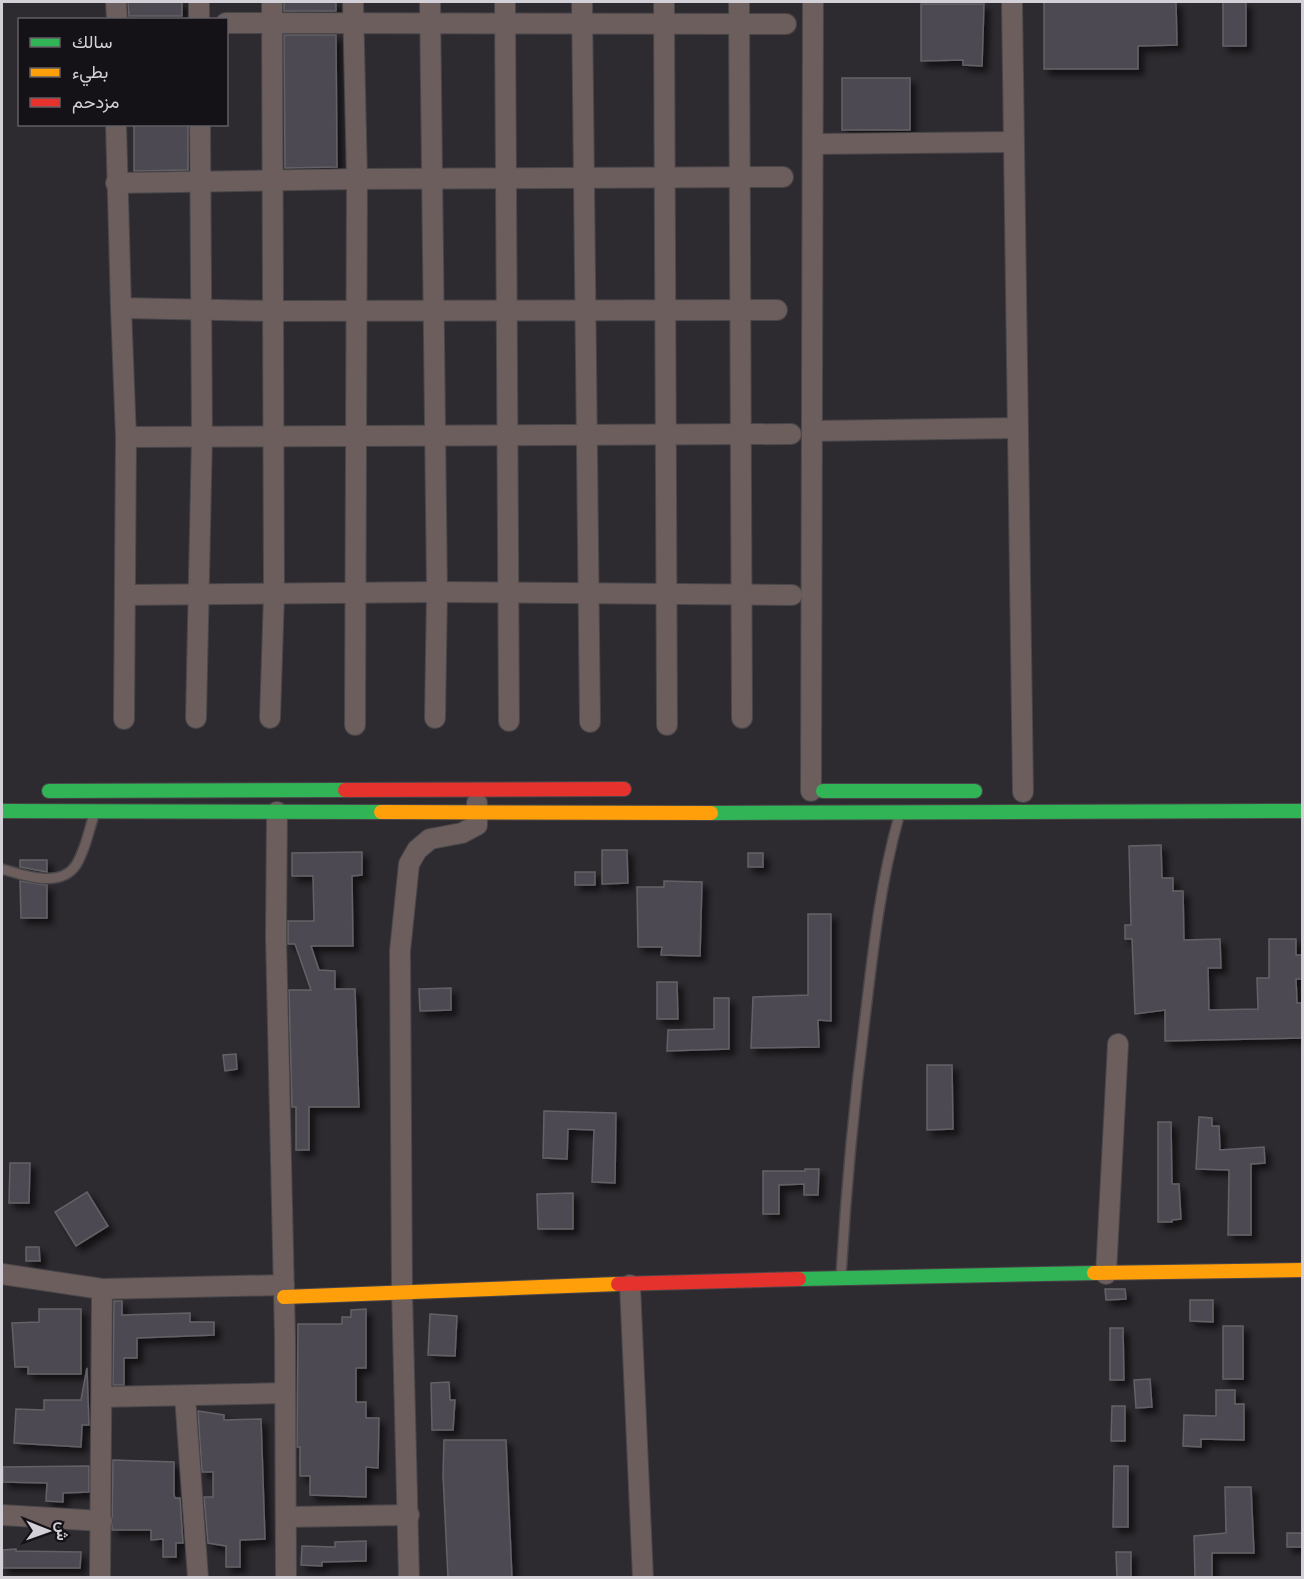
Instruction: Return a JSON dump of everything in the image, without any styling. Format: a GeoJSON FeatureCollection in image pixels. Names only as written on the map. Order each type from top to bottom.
{"type":"FeatureCollection","features":[{"type":"Feature","properties":{"kind":"main road"},"geometry":{"type":"LineString","coordinates":[[34,791],[644,789]]}},
{"type":"Feature","properties":{"kind":"main road"},"geometry":{"type":"LineString","coordinates":[[805,790],[988,792]]}},
{"type":"Feature","properties":{"kind":"main road"},"geometry":{"type":"LineString","coordinates":[[2,811],[899,814],[1302,811]]}},
{"type":"Feature","properties":{"kind":"main road"},"geometry":{"type":"LineString","coordinates":[[284,1291],[402,1291],[1302,1270]]}},
{"type":"Feature","properties":{"kind":"street"},"geometry":{"type":"LineString","coordinates":[[116,2],[117,18]]}},
{"type":"Feature","properties":{"kind":"street"},"geometry":{"type":"LineString","coordinates":[[199,2],[199,18]]}},
{"type":"Feature","properties":{"kind":"street"},"geometry":{"type":"LineString","coordinates":[[270,718],[274,595],[272,2]]}},
{"type":"Feature","properties":{"kind":"street"},"geometry":{"type":"LineString","coordinates":[[353,2],[357,179],[355,725]]}},
{"type":"Feature","properties":{"kind":"street"},"geometry":{"type":"LineString","coordinates":[[430,2],[437,592],[435,718]]}},
{"type":"Feature","properties":{"kind":"street"},"geometry":{"type":"LineString","coordinates":[[505,2],[509,721]]}},
{"type":"Feature","properties":{"kind":"street"},"geometry":{"type":"LineString","coordinates":[[582,2],[590,722]]}},
{"type":"Feature","properties":{"kind":"street"},"geometry":{"type":"LineString","coordinates":[[664,2],[667,725]]}},
{"type":"Feature","properties":{"kind":"street"},"geometry":{"type":"LineString","coordinates":[[739,2],[738,310],[743,433],[742,718]]}},
{"type":"Feature","properties":{"kind":"street"},"geometry":{"type":"LineString","coordinates":[[805,790],[812,431],[813,2]]}},
{"type":"Feature","properties":{"kind":"street"},"geometry":{"type":"LineString","coordinates":[[1012,2],[1023,792]]}},
{"type":"Feature","properties":{"kind":"street"},"geometry":{"type":"LineString","coordinates":[[228,23],[786,24]]}},
{"type":"Feature","properties":{"kind":"street"},"geometry":{"type":"LineString","coordinates":[[116,126],[116,183],[126,437],[124,718]]}},
{"type":"Feature","properties":{"kind":"street"},"geometry":{"type":"LineString","coordinates":[[196,718],[202,436],[200,126]]}},
{"type":"Feature","properties":{"kind":"street"},"geometry":{"type":"LineString","coordinates":[[813,144],[1014,142]]}},
{"type":"Feature","properties":{"kind":"street"},"geometry":{"type":"LineString","coordinates":[[116,183],[433,178],[783,177]]}},
{"type":"Feature","properties":{"kind":"street"},"geometry":{"type":"LineString","coordinates":[[121,308],[273,311],[355,309],[777,310]]}},
{"type":"Feature","properties":{"kind":"street"},"geometry":{"type":"LineString","coordinates":[[812,431],[1018,428]]}},
{"type":"Feature","properties":{"kind":"street"},"geometry":{"type":"LineString","coordinates":[[126,437],[791,434]]}},
{"type":"Feature","properties":{"kind":"street"},"geometry":{"type":"LineString","coordinates":[[125,595],[200,592],[274,595],[437,592],[792,595]]}},
{"type":"Feature","properties":{"kind":"street"},"geometry":{"type":"LineString","coordinates":[[409,1578],[402,1291],[400,951],[409,864],[417,850],[430,839],[472,829],[477,825],[477,788]]}},
{"type":"Feature","properties":{"kind":"street"},"geometry":{"type":"LineString","coordinates":[[277,812],[277,1022],[284,1291],[286,1578]]}},
{"type":"Feature","properties":{"kind":"street"},"geometry":{"type":"LineString","coordinates":[[1106,1274],[1118,1044]]}},
{"type":"Feature","properties":{"kind":"street"},"geometry":{"type":"LineString","coordinates":[[2,1274],[102,1289],[284,1291]]}},
{"type":"Feature","properties":{"kind":"street"},"geometry":{"type":"LineString","coordinates":[[630,1285],[643,1578]]}},
{"type":"Feature","properties":{"kind":"street"},"geometry":{"type":"LineString","coordinates":[[100,1578],[102,1289]]}},
{"type":"Feature","properties":{"kind":"street"},"geometry":{"type":"LineString","coordinates":[[102,1397],[285,1393]]}},
{"type":"Feature","properties":{"kind":"street"},"geometry":{"type":"LineString","coordinates":[[185,1395],[198,1578]]}},
{"type":"Feature","properties":{"kind":"street"},"geometry":{"type":"LineString","coordinates":[[2,1515],[102,1521]]}},
{"type":"Feature","properties":{"kind":"street"},"geometry":{"type":"LineString","coordinates":[[286,1517],[409,1515]]}},
{"type":"Feature","properties":{"kind":"lane"},"geometry":{"type":"LineString","coordinates":[[2,869],[38,879],[63,876],[76,865],[95,813]]}},
{"type":"Feature","properties":{"kind":"lane"},"geometry":{"type":"LineString","coordinates":[[841,1279],[847,1165],[868,995],[884,873],[899,814]]}},
{"type":"Feature","properties":{"kind":"building"},"geometry":{"type":"Polygon","coordinates":[[[128,2],[182,2],[182,16],[129,16],[128,2]]]}},
{"type":"Feature","properties":{"kind":"building"},"geometry":{"type":"Polygon","coordinates":[[[284,2],[336,2],[336,11],[284,11],[284,2]]]}},
{"type":"Feature","properties":{"kind":"building"},"geometry":{"type":"Polygon","coordinates":[[[1044,2],[1176,2],[1177,45],[1138,46],[1138,69],[1044,69],[1044,2]]]}},
{"type":"Feature","properties":{"kind":"building"},"geometry":{"type":"Polygon","coordinates":[[[1223,2],[1246,2],[1246,46],[1223,46],[1223,2]]]}},
{"type":"Feature","properties":{"kind":"building"},"geometry":{"type":"Polygon","coordinates":[[[921,4],[984,4],[982,66],[963,65],[963,60],[921,61],[921,4]]]}},
{"type":"Feature","properties":{"kind":"building"},"geometry":{"type":"Polygon","coordinates":[[[284,35],[336,35],[337,167],[285,168],[284,35]]]}},
{"type":"Feature","properties":{"kind":"building"},"geometry":{"type":"Polygon","coordinates":[[[842,78],[910,78],[910,130],[842,130],[842,78]]]}},
{"type":"Feature","properties":{"kind":"building"},"geometry":{"type":"Polygon","coordinates":[[[134,126],[188,126],[188,170],[134,171],[134,126]]]}},
{"type":"Feature","properties":{"kind":"building"},"geometry":{"type":"Polygon","coordinates":[[[1161,845],[1162,878],[1173,878],[1173,891],[1183,891],[1184,940],[1220,939],[1221,968],[1208,968],[1209,1010],[1258,1009],[1257,978],[1269,978],[1269,939],[1296,939],[1296,955],[1302,955],[1302,979],[1296,979],[1297,1003],[1302,1003],[1302,1038],[1165,1041],[1165,1010],[1135,1014],[1132,939],[1125,939],[1125,925],[1131,925],[1129,846],[1161,845]]]}},
{"type":"Feature","properties":{"kind":"building"},"geometry":{"type":"Polygon","coordinates":[[[602,850],[627,850],[628,883],[602,884],[602,850]]]}},
{"type":"Feature","properties":{"kind":"building"},"geometry":{"type":"Polygon","coordinates":[[[362,852],[362,875],[352,876],[353,946],[311,946],[319,970],[335,971],[335,989],[355,989],[359,1107],[309,1107],[309,1150],[296,1150],[296,1107],[292,1107],[289,990],[311,990],[295,944],[288,944],[288,921],[314,921],[313,876],[292,876],[292,853],[362,852]]]}},
{"type":"Feature","properties":{"kind":"building"},"geometry":{"type":"Polygon","coordinates":[[[748,853],[763,853],[763,867],[748,867],[748,853]]]}},
{"type":"Feature","properties":{"kind":"building"},"geometry":{"type":"Polygon","coordinates":[[[20,860],[47,860],[47,872],[20,867],[20,860]]]}},
{"type":"Feature","properties":{"kind":"building"},"geometry":{"type":"Polygon","coordinates":[[[575,872],[595,872],[595,885],[575,885],[575,872]]]}},
{"type":"Feature","properties":{"kind":"building"},"geometry":{"type":"Polygon","coordinates":[[[20,881],[47,885],[47,918],[21,918],[20,881]]]}},
{"type":"Feature","properties":{"kind":"building"},"geometry":{"type":"Polygon","coordinates":[[[664,881],[702,882],[700,956],[661,955],[662,947],[638,947],[637,887],[664,887],[664,881]]]}},
{"type":"Feature","properties":{"kind":"building"},"geometry":{"type":"Polygon","coordinates":[[[808,914],[831,914],[831,1021],[818,1020],[819,1047],[751,1048],[753,997],[808,995],[808,914]]]}},
{"type":"Feature","properties":{"kind":"building"},"geometry":{"type":"Polygon","coordinates":[[[657,982],[677,982],[678,1019],[657,1019],[657,982]]]}},
{"type":"Feature","properties":{"kind":"building"},"geometry":{"type":"Polygon","coordinates":[[[451,988],[451,1010],[420,1011],[419,989],[451,988]]]}},
{"type":"Feature","properties":{"kind":"building"},"geometry":{"type":"Polygon","coordinates":[[[714,998],[729,998],[729,1049],[667,1051],[668,1030],[714,1029],[714,998]]]}},
{"type":"Feature","properties":{"kind":"building"},"geometry":{"type":"Polygon","coordinates":[[[236,1054],[237,1069],[225,1071],[223,1055],[236,1054]]]}},
{"type":"Feature","properties":{"kind":"building"},"geometry":{"type":"Polygon","coordinates":[[[927,1065],[952,1065],[953,1129],[927,1130],[927,1065]]]}},
{"type":"Feature","properties":{"kind":"building"},"geometry":{"type":"Polygon","coordinates":[[[544,1111],[616,1113],[615,1183],[592,1182],[594,1130],[568,1129],[567,1159],[543,1158],[544,1111]]]}},
{"type":"Feature","properties":{"kind":"building"},"geometry":{"type":"Polygon","coordinates":[[[1199,1117],[1212,1118],[1212,1126],[1219,1126],[1220,1150],[1264,1147],[1265,1163],[1251,1164],[1251,1235],[1228,1235],[1229,1170],[1196,1169],[1199,1117]]]}},
{"type":"Feature","properties":{"kind":"building"},"geometry":{"type":"Polygon","coordinates":[[[1158,1122],[1171,1122],[1172,1184],[1179,1184],[1181,1219],[1172,1220],[1172,1222],[1158,1222],[1158,1122]]]}},
{"type":"Feature","properties":{"kind":"building"},"geometry":{"type":"Polygon","coordinates":[[[10,1163],[30,1163],[29,1203],[9,1203],[10,1163]]]}},
{"type":"Feature","properties":{"kind":"building"},"geometry":{"type":"Polygon","coordinates":[[[805,1169],[819,1169],[818,1195],[804,1195],[804,1184],[779,1185],[779,1214],[763,1214],[763,1171],[805,1171],[805,1169]]]}},
{"type":"Feature","properties":{"kind":"building"},"geometry":{"type":"Polygon","coordinates":[[[87,1192],[108,1226],[76,1246],[55,1212],[87,1192]]]}},
{"type":"Feature","properties":{"kind":"building"},"geometry":{"type":"Polygon","coordinates":[[[573,1193],[573,1229],[538,1229],[537,1194],[573,1193]]]}},
{"type":"Feature","properties":{"kind":"building"},"geometry":{"type":"Polygon","coordinates":[[[26,1247],[39,1247],[40,1261],[26,1261],[26,1247]]]}},
{"type":"Feature","properties":{"kind":"building"},"geometry":{"type":"Polygon","coordinates":[[[1105,1289],[1125,1289],[1126,1299],[1106,1300],[1105,1289]]]}},
{"type":"Feature","properties":{"kind":"building"},"geometry":{"type":"Polygon","coordinates":[[[1190,1300],[1213,1300],[1213,1322],[1190,1321],[1190,1300]]]}},
{"type":"Feature","properties":{"kind":"building"},"geometry":{"type":"Polygon","coordinates":[[[114,1301],[122,1301],[122,1315],[190,1313],[190,1322],[214,1322],[214,1335],[137,1338],[137,1358],[124,1358],[124,1385],[113,1385],[114,1301]]]}},
{"type":"Feature","properties":{"kind":"building"},"geometry":{"type":"Polygon","coordinates":[[[39,1309],[81,1309],[81,1374],[28,1374],[28,1367],[15,1367],[12,1323],[39,1322],[39,1309]]]}},
{"type":"Feature","properties":{"kind":"building"},"geometry":{"type":"Polygon","coordinates":[[[366,1309],[366,1368],[356,1368],[356,1402],[366,1402],[366,1418],[379,1418],[378,1468],[366,1467],[366,1497],[310,1495],[310,1476],[300,1476],[300,1447],[297,1447],[298,1324],[342,1324],[342,1317],[351,1317],[351,1310],[366,1309]]]}},
{"type":"Feature","properties":{"kind":"building"},"geometry":{"type":"Polygon","coordinates":[[[430,1314],[457,1316],[455,1356],[428,1355],[430,1314]]]}},
{"type":"Feature","properties":{"kind":"building"},"geometry":{"type":"Polygon","coordinates":[[[1223,1326],[1243,1326],[1243,1379],[1223,1379],[1223,1326]]]}},
{"type":"Feature","properties":{"kind":"building"},"geometry":{"type":"Polygon","coordinates":[[[1110,1328],[1123,1328],[1124,1380],[1110,1380],[1110,1328]]]}},
{"type":"Feature","properties":{"kind":"building"},"geometry":{"type":"Polygon","coordinates":[[[87,1368],[89,1425],[82,1425],[81,1447],[14,1443],[16,1409],[44,1410],[44,1400],[81,1400],[87,1368]]]}},
{"type":"Feature","properties":{"kind":"building"},"geometry":{"type":"Polygon","coordinates":[[[1150,1379],[1152,1407],[1136,1408],[1134,1380],[1150,1379]]]}},
{"type":"Feature","properties":{"kind":"building"},"geometry":{"type":"Polygon","coordinates":[[[449,1382],[450,1400],[455,1400],[453,1430],[432,1430],[431,1383],[449,1382]]]}},
{"type":"Feature","properties":{"kind":"building"},"geometry":{"type":"Polygon","coordinates":[[[1216,1390],[1235,1390],[1235,1404],[1244,1404],[1244,1440],[1201,1439],[1201,1447],[1183,1446],[1184,1415],[1216,1416],[1216,1390]]]}},
{"type":"Feature","properties":{"kind":"building"},"geometry":{"type":"Polygon","coordinates":[[[1112,1406],[1125,1406],[1125,1441],[1111,1441],[1112,1406]]]}},
{"type":"Feature","properties":{"kind":"building"},"geometry":{"type":"Polygon","coordinates":[[[198,1411],[224,1415],[224,1420],[261,1419],[265,1539],[240,1540],[240,1567],[226,1567],[226,1546],[208,1543],[204,1497],[213,1497],[213,1472],[202,1472],[198,1411]]]}},
{"type":"Feature","properties":{"kind":"building"},"geometry":{"type":"Polygon","coordinates":[[[444,1440],[506,1440],[512,1578],[448,1578],[443,1475],[444,1440]]]}},
{"type":"Feature","properties":{"kind":"building"},"geometry":{"type":"Polygon","coordinates":[[[113,1460],[174,1462],[174,1495],[175,1498],[180,1498],[183,1543],[176,1543],[176,1557],[163,1557],[163,1539],[151,1540],[151,1530],[112,1530],[113,1460]]]}},
{"type":"Feature","properties":{"kind":"building"},"geometry":{"type":"Polygon","coordinates":[[[89,1466],[89,1492],[63,1493],[63,1502],[46,1501],[47,1483],[3,1482],[3,1467],[89,1466]]]}},
{"type":"Feature","properties":{"kind":"building"},"geometry":{"type":"Polygon","coordinates":[[[1114,1466],[1128,1466],[1128,1527],[1113,1527],[1114,1466]]]}},
{"type":"Feature","properties":{"kind":"building"},"geometry":{"type":"Polygon","coordinates":[[[1225,1487],[1251,1487],[1254,1553],[1212,1553],[1212,1578],[1195,1578],[1194,1536],[1226,1533],[1225,1487]]]}},
{"type":"Feature","properties":{"kind":"building"},"geometry":{"type":"Polygon","coordinates":[[[1287,1533],[1302,1533],[1302,1547],[1287,1547],[1287,1533]]]}},
{"type":"Feature","properties":{"kind":"building"},"geometry":{"type":"Polygon","coordinates":[[[366,1541],[366,1561],[322,1562],[322,1566],[301,1565],[302,1546],[335,1547],[335,1542],[366,1541]]]}},
{"type":"Feature","properties":{"kind":"building"},"geometry":{"type":"Polygon","coordinates":[[[16,1549],[16,1551],[81,1552],[80,1568],[3,1568],[3,1550],[16,1549]]]}},
{"type":"Feature","properties":{"kind":"building"},"geometry":{"type":"Polygon","coordinates":[[[1116,1552],[1131,1552],[1131,1578],[1117,1578],[1116,1552]]]}},
{"type":"Feature","properties":{"kind":"traffic: fast"},"geometry":{"type":"LineString","coordinates":[[49,791],[345,790]]}},
{"type":"Feature","properties":{"kind":"traffic: fast"},"geometry":{"type":"LineString","coordinates":[[823,791],[975,791]]}},
{"type":"Feature","properties":{"kind":"traffic: fast"},"geometry":{"type":"LineString","coordinates":[[2,811],[381,812]]}},
{"type":"Feature","properties":{"kind":"traffic: fast"},"geometry":{"type":"LineString","coordinates":[[711,813],[1302,811]]}},
{"type":"Feature","properties":{"kind":"traffic: fast"},"geometry":{"type":"LineString","coordinates":[[799,1279],[1094,1273]]}},
{"type":"Feature","properties":{"kind":"traffic: slow"},"geometry":{"type":"LineString","coordinates":[[381,812],[711,813]]}},
{"type":"Feature","properties":{"kind":"traffic: slow"},"geometry":{"type":"LineString","coordinates":[[1094,1273],[1302,1270]]}},
{"type":"Feature","properties":{"kind":"traffic: slow"},"geometry":{"type":"LineString","coordinates":[[284,1297],[618,1284]]}},
{"type":"Feature","properties":{"kind":"traffic: jam"},"geometry":{"type":"LineString","coordinates":[[345,790],[624,789]]}},
{"type":"Feature","properties":{"kind":"traffic: jam"},"geometry":{"type":"LineString","coordinates":[[618,1284],[799,1279]]}}]}
